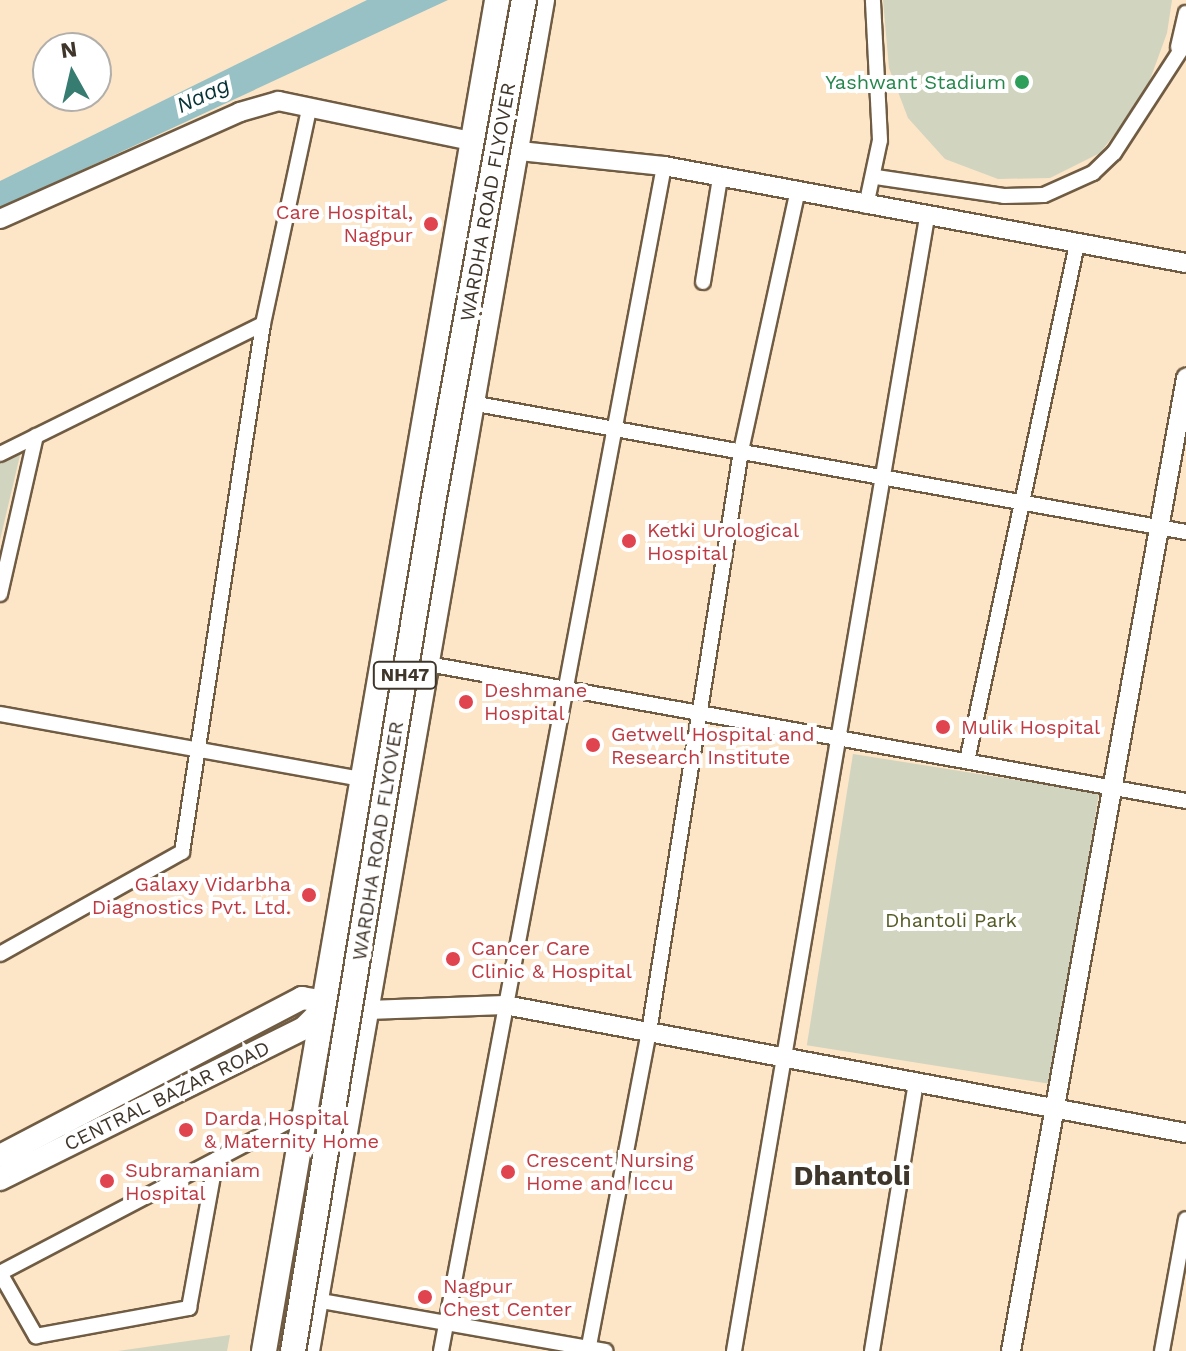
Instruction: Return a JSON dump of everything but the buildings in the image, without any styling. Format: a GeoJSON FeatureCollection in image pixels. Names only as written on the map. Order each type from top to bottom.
{"type":"FeatureCollection","features":[{"type":"Feature","properties":{"kind":"main road"},"geometry":{"type":"LineString","coordinates":[[264,1351],[328,1004],[497,0]]}},
{"type":"Feature","properties":{"kind":"main road","name":"WARDHA ROAD FLYOVER"},"geometry":{"type":"LineString","coordinates":[[281,1351],[510,0]]}},
{"type":"Feature","properties":{"kind":"main road","name":"WARDHA ROAD FLYOVER"},"geometry":{"type":"LineString","coordinates":[[293,1351],[434,497],[524,0]]}},
{"type":"Feature","properties":{"kind":"main road"},"geometry":{"type":"LineString","coordinates":[[307,1351],[471,403],[519,151],[542,0]]}},
{"type":"Feature","properties":{"kind":"main road","name":"CENTRAL BAZAR ROAD"},"geometry":{"type":"LineString","coordinates":[[0,1156],[302,998],[368,1010]]}},
{"type":"Feature","properties":{"kind":"main road","name":"CENTRAL BAZAR ROAD"},"geometry":{"type":"LineString","coordinates":[[0,1179],[304,1028],[328,1004]]}},
{"type":"Feature","properties":{"kind":"street"},"geometry":{"type":"LineString","coordinates":[[866,206],[876,177],[880,140],[870,27],[873,0]]}},
{"type":"Feature","properties":{"kind":"street"},"geometry":{"type":"LineString","coordinates":[[876,177],[1004,196],[1044,195],[1093,173],[1114,153],[1182,45],[1186,13]]}},
{"type":"Feature","properties":{"kind":"street"},"geometry":{"type":"LineString","coordinates":[[0,219],[240,112],[278,101],[519,151],[664,166],[797,194],[1186,263]]}},
{"type":"Feature","properties":{"kind":"street"},"geometry":{"type":"LineString","coordinates":[[0,954],[182,852],[263,324],[309,109]]}},
{"type":"Feature","properties":{"kind":"street"},"geometry":{"type":"LineString","coordinates":[[441,1351],[612,428],[664,166]]}},
{"type":"Feature","properties":{"kind":"street"},"geometry":{"type":"LineString","coordinates":[[703,282],[720,178]]}},
{"type":"Feature","properties":{"kind":"street"},"geometry":{"type":"LineString","coordinates":[[589,1349],[649,1032],[741,451],[797,194]]}},
{"type":"Feature","properties":{"kind":"street"},"geometry":{"type":"LineString","coordinates":[[734,1351],[927,217]]}},
{"type":"Feature","properties":{"kind":"street"},"geometry":{"type":"LineString","coordinates":[[967,761],[1077,244]]}},
{"type":"Feature","properties":{"kind":"street"},"geometry":{"type":"LineString","coordinates":[[0,454],[263,324]]}},
{"type":"Feature","properties":{"kind":"street"},"geometry":{"type":"LineString","coordinates":[[1011,1351],[1186,378]]}},
{"type":"Feature","properties":{"kind":"street"},"geometry":{"type":"LineString","coordinates":[[471,403],[1186,532]]}},
{"type":"Feature","properties":{"kind":"street"},"geometry":{"type":"LineString","coordinates":[[0,594],[36,436]]}},
{"type":"Feature","properties":{"kind":"street"},"geometry":{"type":"LineString","coordinates":[[428,664],[967,761],[1112,784],[1186,801]]}},
{"type":"Feature","properties":{"kind":"street"},"geometry":{"type":"LineString","coordinates":[[0,714],[366,780]]}},
{"type":"Feature","properties":{"kind":"street"},"geometry":{"type":"LineString","coordinates":[[368,1010],[505,1005],[786,1059],[1056,1106],[1186,1133]]}},
{"type":"Feature","properties":{"kind":"street"},"geometry":{"type":"LineString","coordinates":[[872,1351],[916,1082]]}},
{"type":"Feature","properties":{"kind":"street"},"geometry":{"type":"LineString","coordinates":[[216,1159],[189,1308],[36,1336],[0,1273],[216,1159],[309,1110]]}},
{"type":"Feature","properties":{"kind":"street"},"geometry":{"type":"LineString","coordinates":[[1162,1351],[1186,1219]]}},
{"type":"Feature","properties":{"kind":"street"},"geometry":{"type":"LineString","coordinates":[[316,1300],[606,1351]]}},
{"type":"Feature","properties":{"kind":"green space","name":"Yashwant Stadium"},"geometry":{"type":"Polygon","coordinates":[[[883,0],[1172,0],[1167,33],[1144,96],[1100,153],[1050,178],[998,179],[945,159],[908,118],[889,68],[883,0]]]}},
{"type":"Feature","properties":{"kind":"green space"},"geometry":{"type":"Polygon","coordinates":[[[21,451],[0,540],[0,461],[21,451]]]}},
{"type":"Feature","properties":{"kind":"green space","name":"Dhantoli Park"},"geometry":{"type":"Polygon","coordinates":[[[853,754],[1099,793],[1053,1084],[807,1045],[853,754]]]}},
{"type":"Feature","properties":{"kind":"green space"},"geometry":{"type":"Polygon","coordinates":[[[230,1335],[227,1351],[118,1351],[230,1335]]]}},
{"type":"Feature","properties":{"kind":"water","name":"Naag"},"geometry":{"type":"Polygon","coordinates":[[[367,0],[448,0],[0,208],[0,181],[367,0]]]}},
{"type":"Feature","properties":{"kind":"place","name":"Yashwant Stadium"},"geometry":{"type":"Point","coordinates":[1022,82]}},
{"type":"Feature","properties":{"kind":"place","name":"Care Hospital, Nagpur"},"geometry":{"type":"Point","coordinates":[431,224]}},
{"type":"Feature","properties":{"kind":"place","name":"Ketki Urological Hospital"},"geometry":{"type":"Point","coordinates":[629,541]}},
{"type":"Feature","properties":{"kind":"place","name":"Deshmane Hospital"},"geometry":{"type":"Point","coordinates":[466,702]}},
{"type":"Feature","properties":{"kind":"place","name":"Mulik Hospital"},"geometry":{"type":"Point","coordinates":[943,727]}},
{"type":"Feature","properties":{"kind":"place","name":"Getwell Hospital and Research Institute"},"geometry":{"type":"Point","coordinates":[593,745]}},
{"type":"Feature","properties":{"kind":"place","name":"Galaxy Vidarbha Diagnostics Pvt. Ltd."},"geometry":{"type":"Point","coordinates":[309,895]}},
{"type":"Feature","properties":{"kind":"place","name":"Cancer Care Clinic & Hospital"},"geometry":{"type":"Point","coordinates":[453,959]}},
{"type":"Feature","properties":{"kind":"place","name":"Darda Hospital & Maternity Home"},"geometry":{"type":"Point","coordinates":[186,1130]}},
{"type":"Feature","properties":{"kind":"place","name":"Crescent Nursing Home and Iccu"},"geometry":{"type":"Point","coordinates":[508,1172]}},
{"type":"Feature","properties":{"kind":"place","name":"Subramaniam Hospital"},"geometry":{"type":"Point","coordinates":[107,1181]}},
{"type":"Feature","properties":{"kind":"place","name":"Nagpur Chest Center"},"geometry":{"type":"Point","coordinates":[425,1297]}},
{"type":"Feature","properties":{"kind":"district","name":"Dhantoli"},"geometry":{"type":"Point","coordinates":[852,1176]}}]}
